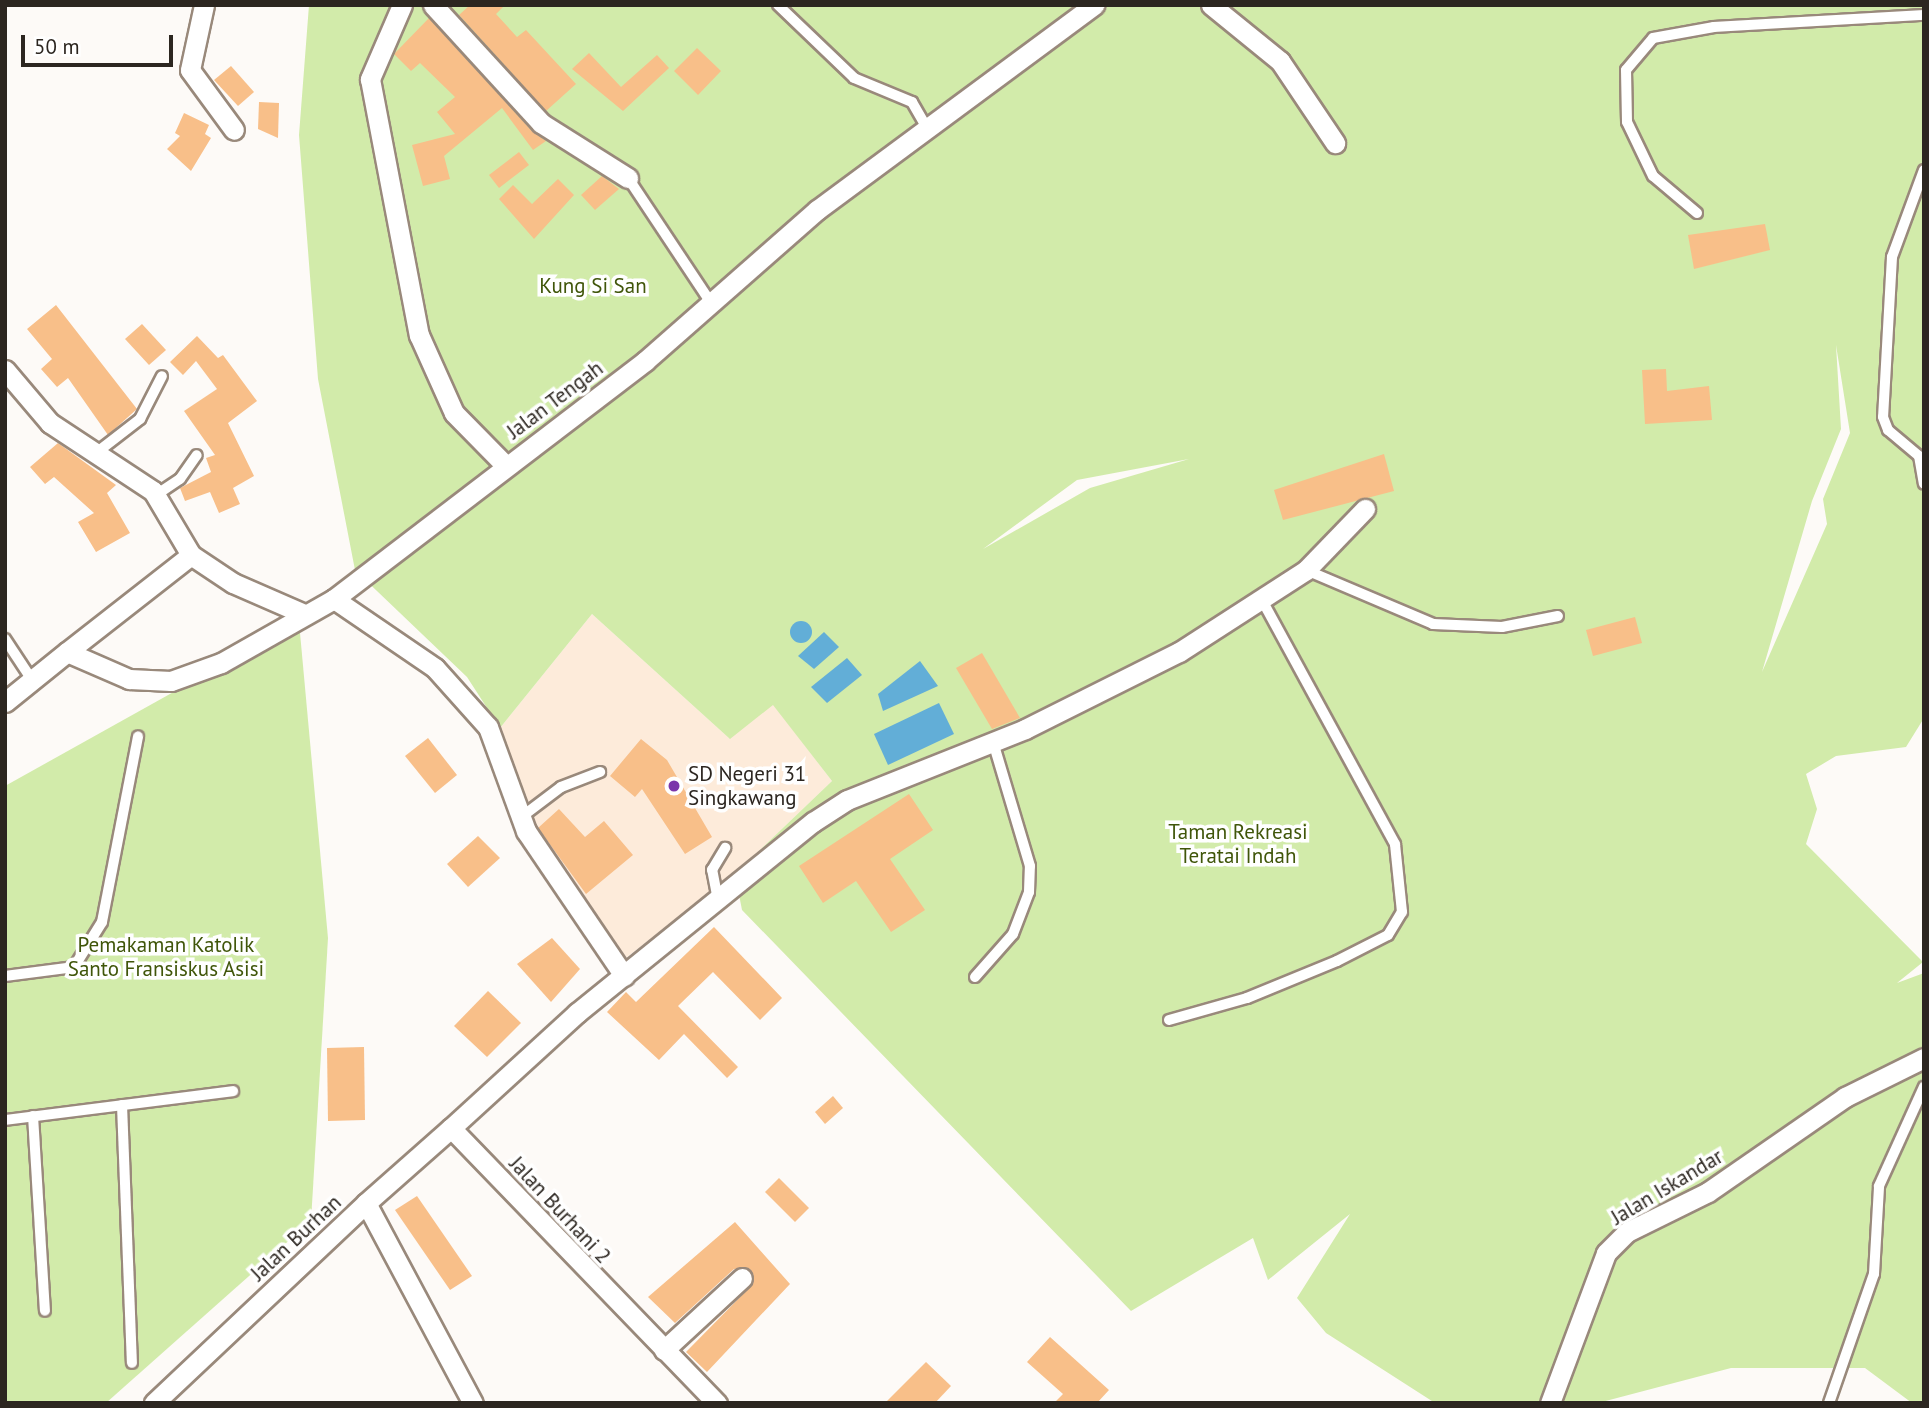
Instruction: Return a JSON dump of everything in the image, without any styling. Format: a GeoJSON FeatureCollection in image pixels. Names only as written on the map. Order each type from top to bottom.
{"type":"FeatureCollection","features":[{"type":"Feature","properties":{"kind":"street"},"geometry":{"type":"LineString","coordinates":[[204,5],[190,70],[234,130]]}},
{"type":"Feature","properties":{"kind":"street"},"geometry":{"type":"LineString","coordinates":[[402,5],[370,79],[419,335],[454,413],[506,466]]}},
{"type":"Feature","properties":{"kind":"street"},"geometry":{"type":"LineString","coordinates":[[433,5],[541,123],[628,178]]}},
{"type":"Feature","properties":{"kind":"street","name":"Jalan Tengah"},"geometry":{"type":"LineString","coordinates":[[66,652],[151,684],[221,663],[334,599],[711,303],[817,210],[1094,5]]}},
{"type":"Feature","properties":{"kind":"street"},"geometry":{"type":"LineString","coordinates":[[1211,5],[1280,61],[1335,143]]}},
{"type":"Feature","properties":{"kind":"street"},"geometry":{"type":"LineString","coordinates":[[5,370],[50,424],[156,495],[191,555],[233,583],[304,614]]}},
{"type":"Feature","properties":{"kind":"street"},"geometry":{"type":"LineString","coordinates":[[366,1203],[624,976],[847,800],[993,742],[1179,652],[1306,570],[1365,509]]}},
{"type":"Feature","properties":{"kind":"street"},"geometry":{"type":"LineString","coordinates":[[5,702],[191,555]]}},
{"type":"Feature","properties":{"kind":"street"},"geometry":{"type":"LineString","coordinates":[[334,599],[456,689],[495,741],[520,818],[624,976]]}},
{"type":"Feature","properties":{"kind":"street","name":"Jalan Iskandar"},"geometry":{"type":"LineString","coordinates":[[1550,1403],[1606,1254],[1627,1231],[1708,1192],[1845,1097],[1924,1058]]}},
{"type":"Feature","properties":{"kind":"street","name":"Jalan Burhani 2"},"geometry":{"type":"LineString","coordinates":[[451,1128],[717,1403]]}},
{"type":"Feature","properties":{"kind":"street","name":"Jalan Burhan"},"geometry":{"type":"LineString","coordinates":[[154,1403],[366,1203],[473,1403]]}},
{"type":"Feature","properties":{"kind":"street"},"geometry":{"type":"LineString","coordinates":[[664,1350],[741,1278]]}},
{"type":"Feature","properties":{"kind":"lane"},"geometry":{"type":"LineString","coordinates":[[778,5],[854,78],[912,102],[927,128]]}},
{"type":"Feature","properties":{"kind":"lane"},"geometry":{"type":"LineString","coordinates":[[1697,213],[1653,176],[1627,122],[1626,70],[1653,38],[1714,27],[1924,15]]}},
{"type":"Feature","properties":{"kind":"lane"},"geometry":{"type":"LineString","coordinates":[[1924,170],[1892,257],[1883,416],[1888,430],[1919,456],[1924,484]]}},
{"type":"Feature","properties":{"kind":"lane"},"geometry":{"type":"LineString","coordinates":[[628,178],[711,303]]}},
{"type":"Feature","properties":{"kind":"lane"},"geometry":{"type":"LineString","coordinates":[[96,454],[140,419],[162,376]]}},
{"type":"Feature","properties":{"kind":"lane"},"geometry":{"type":"LineString","coordinates":[[156,495],[180,479],[197,456]]}},
{"type":"Feature","properties":{"kind":"lane"},"geometry":{"type":"LineString","coordinates":[[1306,570],[1433,624],[1502,627],[1558,616]]}},
{"type":"Feature","properties":{"kind":"lane"},"geometry":{"type":"LineString","coordinates":[[1169,1020],[1247,998],[1337,961],[1388,935],[1402,912],[1395,844],[1261,598]]}},
{"type":"Feature","properties":{"kind":"lane"},"geometry":{"type":"LineString","coordinates":[[5,639],[32,680]]}},
{"type":"Feature","properties":{"kind":"lane"},"geometry":{"type":"LineString","coordinates":[[5,976],[74,967],[102,922],[138,736]]}},
{"type":"Feature","properties":{"kind":"lane"},"geometry":{"type":"LineString","coordinates":[[975,977],[1013,934],[1029,892],[1030,866],[993,742]]}},
{"type":"Feature","properties":{"kind":"lane"},"geometry":{"type":"LineString","coordinates":[[520,818],[561,787],[600,772]]}},
{"type":"Feature","properties":{"kind":"lane"},"geometry":{"type":"LineString","coordinates":[[718,900],[712,870],[725,848]]}},
{"type":"Feature","properties":{"kind":"lane"},"geometry":{"type":"LineString","coordinates":[[1829,1403],[1874,1274],[1879,1186],[1924,1087]]}},
{"type":"Feature","properties":{"kind":"lane"},"geometry":{"type":"LineString","coordinates":[[5,1119],[233,1091]]}},
{"type":"Feature","properties":{"kind":"lane"},"geometry":{"type":"LineString","coordinates":[[122,1105],[132,1363]]}},
{"type":"Feature","properties":{"kind":"lane"},"geometry":{"type":"LineString","coordinates":[[33,1116],[45,1311]]}},
{"type":"Feature","properties":{"kind":"shaded area","name":"SD Negeri 31 Singkawang"},"geometry":{"type":"Polygon","coordinates":[[[592,614],[729,738],[773,704],[832,781],[735,874],[623,960],[524,827],[523,790],[500,728],[592,614]]]}},
{"type":"Feature","properties":{"kind":"green space"},"geometry":{"type":"Polygon","coordinates":[[[309,5],[1924,5],[1924,718],[1906,747],[1836,756],[1806,774],[1817,809],[1806,844],[1923,962],[1897,983],[1924,973],[1924,1403],[1912,1403],[1865,1368],[1731,1368],[1598,1403],[1435,1403],[1326,1333],[1297,1298],[1350,1214],[1268,1280],[1253,1238],[1131,1311],[742,910],[735,874],[832,781],[773,705],[730,739],[592,614],[500,728],[467,677],[355,570],[318,379],[299,135],[309,5]],[[1836,345],[1841,429],[1812,501],[1762,672],[1827,524],[1823,499],[1850,433],[1836,345]],[[1189,459],[1077,480],[983,549],[1090,488],[1189,459]]]}},
{"type":"Feature","properties":{"kind":"green space","name":"Pemakaman Katolik Santo Fransiskus Asisi"},"geometry":{"type":"Polygon","coordinates":[[[299,622],[328,938],[311,1221],[106,1403],[5,1403],[5,786],[299,622]]]}},
{"type":"Feature","properties":{"kind":"water"},"geometry":{"type":"Polygon","coordinates":[[[801,621],[811,628],[812,632],[805,642],[801,643],[791,636],[790,632],[797,622],[801,621]]]}},
{"type":"Feature","properties":{"kind":"water"},"geometry":{"type":"Polygon","coordinates":[[[824,632],[839,647],[814,669],[798,656],[824,632]]]}},
{"type":"Feature","properties":{"kind":"water"},"geometry":{"type":"Polygon","coordinates":[[[847,658],[862,675],[827,703],[811,687],[847,658]]]}},
{"type":"Feature","properties":{"kind":"water"},"geometry":{"type":"Polygon","coordinates":[[[920,661],[938,686],[883,711],[878,694],[920,661]]]}},
{"type":"Feature","properties":{"kind":"water"},"geometry":{"type":"Polygon","coordinates":[[[939,703],[954,734],[888,765],[874,734],[939,703]]]}},
{"type":"Feature","properties":{"kind":"building"},"geometry":{"type":"Polygon","coordinates":[[[470,5],[505,5],[496,14],[517,37],[526,30],[576,84],[546,111],[459,15],[470,5]]]}},
{"type":"Feature","properties":{"kind":"building"},"geometry":{"type":"Polygon","coordinates":[[[429,18],[532,131],[546,141],[533,150],[502,108],[444,156],[450,179],[423,186],[412,145],[455,134],[437,112],[455,97],[420,63],[411,71],[394,54],[429,18]]]}},
{"type":"Feature","properties":{"kind":"building"},"geometry":{"type":"Polygon","coordinates":[[[697,48],[721,71],[698,95],[674,71],[697,48]]]}},
{"type":"Feature","properties":{"kind":"building"},"geometry":{"type":"Polygon","coordinates":[[[589,53],[621,87],[657,55],[669,68],[623,111],[572,69],[589,53]]]}},
{"type":"Feature","properties":{"kind":"building"},"geometry":{"type":"Polygon","coordinates":[[[231,66],[254,92],[238,106],[214,80],[231,66]]]}},
{"type":"Feature","properties":{"kind":"building"},"geometry":{"type":"Polygon","coordinates":[[[259,102],[279,103],[278,138],[258,129],[259,102]]]}},
{"type":"Feature","properties":{"kind":"building"},"geometry":{"type":"Polygon","coordinates":[[[184,113],[209,125],[205,134],[211,138],[191,171],[167,149],[180,136],[175,133],[184,113]]]}},
{"type":"Feature","properties":{"kind":"building"},"geometry":{"type":"Polygon","coordinates":[[[519,152],[529,165],[499,188],[489,175],[519,152]]]}},
{"type":"Feature","properties":{"kind":"building"},"geometry":{"type":"Polygon","coordinates":[[[602,176],[619,189],[595,210],[581,195],[602,176]]]}},
{"type":"Feature","properties":{"kind":"building"},"geometry":{"type":"Polygon","coordinates":[[[558,179],[574,195],[534,239],[499,199],[513,185],[532,204],[558,179]]]}},
{"type":"Feature","properties":{"kind":"building"},"geometry":{"type":"Polygon","coordinates":[[[1765,224],[1770,250],[1694,269],[1688,235],[1765,224]]]}},
{"type":"Feature","properties":{"kind":"building"},"geometry":{"type":"Polygon","coordinates":[[[56,305],[137,409],[108,435],[68,378],[57,387],[41,369],[52,359],[27,329],[56,305]]]}},
{"type":"Feature","properties":{"kind":"building"},"geometry":{"type":"Polygon","coordinates":[[[142,324],[166,350],[149,365],[125,339],[142,324]]]}},
{"type":"Feature","properties":{"kind":"building"},"geometry":{"type":"Polygon","coordinates":[[[197,336],[218,358],[223,355],[257,401],[228,423],[254,476],[233,488],[240,504],[219,513],[210,492],[185,501],[180,488],[211,472],[206,458],[215,455],[184,411],[217,389],[196,361],[183,375],[170,362],[197,336]]]}},
{"type":"Feature","properties":{"kind":"building"},"geometry":{"type":"Polygon","coordinates":[[[1666,369],[1667,391],[1709,386],[1712,420],[1645,424],[1642,370],[1666,369]]]}},
{"type":"Feature","properties":{"kind":"building"},"geometry":{"type":"Polygon","coordinates":[[[58,443],[116,485],[107,493],[130,533],[96,552],[78,522],[94,513],[54,477],[45,484],[30,467],[58,443]]]}},
{"type":"Feature","properties":{"kind":"building"},"geometry":{"type":"Polygon","coordinates":[[[1384,454],[1394,491],[1283,520],[1274,490],[1384,454]]]}},
{"type":"Feature","properties":{"kind":"building"},"geometry":{"type":"Polygon","coordinates":[[[1635,617],[1642,643],[1593,656],[1586,630],[1635,617]]]}},
{"type":"Feature","properties":{"kind":"building"},"geometry":{"type":"Polygon","coordinates":[[[982,653],[1020,718],[992,729],[956,668],[982,653]]]}},
{"type":"Feature","properties":{"kind":"building"},"geometry":{"type":"Polygon","coordinates":[[[428,738],[457,775],[435,793],[405,756],[428,738]]]}},
{"type":"Feature","properties":{"kind":"building"},"geometry":{"type":"Polygon","coordinates":[[[641,739],[667,760],[712,837],[685,854],[642,789],[635,797],[610,776],[641,739]]]}},
{"type":"Feature","properties":{"kind":"building"},"geometry":{"type":"Polygon","coordinates":[[[909,794],[933,830],[890,859],[925,910],[891,932],[856,881],[823,903],[799,866],[909,794]]]}},
{"type":"Feature","properties":{"kind":"building"},"geometry":{"type":"Polygon","coordinates":[[[559,809],[585,837],[604,821],[633,855],[586,894],[538,828],[559,809]]]}},
{"type":"Feature","properties":{"kind":"building"},"geometry":{"type":"Polygon","coordinates":[[[478,836],[500,858],[468,887],[447,864],[478,836]]]}},
{"type":"Feature","properties":{"kind":"building"},"geometry":{"type":"Polygon","coordinates":[[[714,927],[782,998],[760,1020],[713,972],[678,1006],[738,1067],[727,1078],[684,1034],[659,1060],[607,1012],[626,992],[636,1002],[714,927]]]}},
{"type":"Feature","properties":{"kind":"building"},"geometry":{"type":"Polygon","coordinates":[[[552,938],[580,969],[551,1002],[517,964],[552,938]]]}},
{"type":"Feature","properties":{"kind":"building"},"geometry":{"type":"Polygon","coordinates":[[[488,991],[521,1023],[487,1057],[454,1026],[488,991]]]}},
{"type":"Feature","properties":{"kind":"building"},"geometry":{"type":"Polygon","coordinates":[[[364,1047],[365,1120],[328,1121],[327,1048],[364,1047]]]}},
{"type":"Feature","properties":{"kind":"building"},"geometry":{"type":"Polygon","coordinates":[[[833,1096],[843,1108],[825,1124],[815,1112],[833,1096]]]}},
{"type":"Feature","properties":{"kind":"building"},"geometry":{"type":"Polygon","coordinates":[[[779,1178],[809,1208],[795,1222],[765,1192],[779,1178]]]}},
{"type":"Feature","properties":{"kind":"building"},"geometry":{"type":"Polygon","coordinates":[[[417,1196],[472,1276],[450,1290],[395,1210],[417,1196]]]}},
{"type":"Feature","properties":{"kind":"building"},"geometry":{"type":"Polygon","coordinates":[[[735,1222],[790,1284],[707,1372],[686,1352],[751,1286],[751,1270],[734,1269],[675,1323],[648,1297],[735,1222]]]}},
{"type":"Feature","properties":{"kind":"building"},"geometry":{"type":"Polygon","coordinates":[[[1050,1337],[1109,1390],[1097,1403],[1054,1403],[1063,1394],[1027,1362],[1050,1337]]]}},
{"type":"Feature","properties":{"kind":"building"},"geometry":{"type":"Polygon","coordinates":[[[926,1362],[951,1386],[935,1403],[885,1403],[926,1362]]]}},
{"type":"Feature","properties":{"kind":"place","name":"SD Negeri 31 Singkawang"},"geometry":{"type":"Point","coordinates":[674,786]}},
{"type":"Feature","properties":{"kind":"park label","name":"Kung Si San"},"geometry":{"type":"Point","coordinates":[593,286]}},
{"type":"Feature","properties":{"kind":"park label","name":"Taman Rekreasi Teratai Indah"},"geometry":{"type":"Point","coordinates":[1238,844]}}]}
